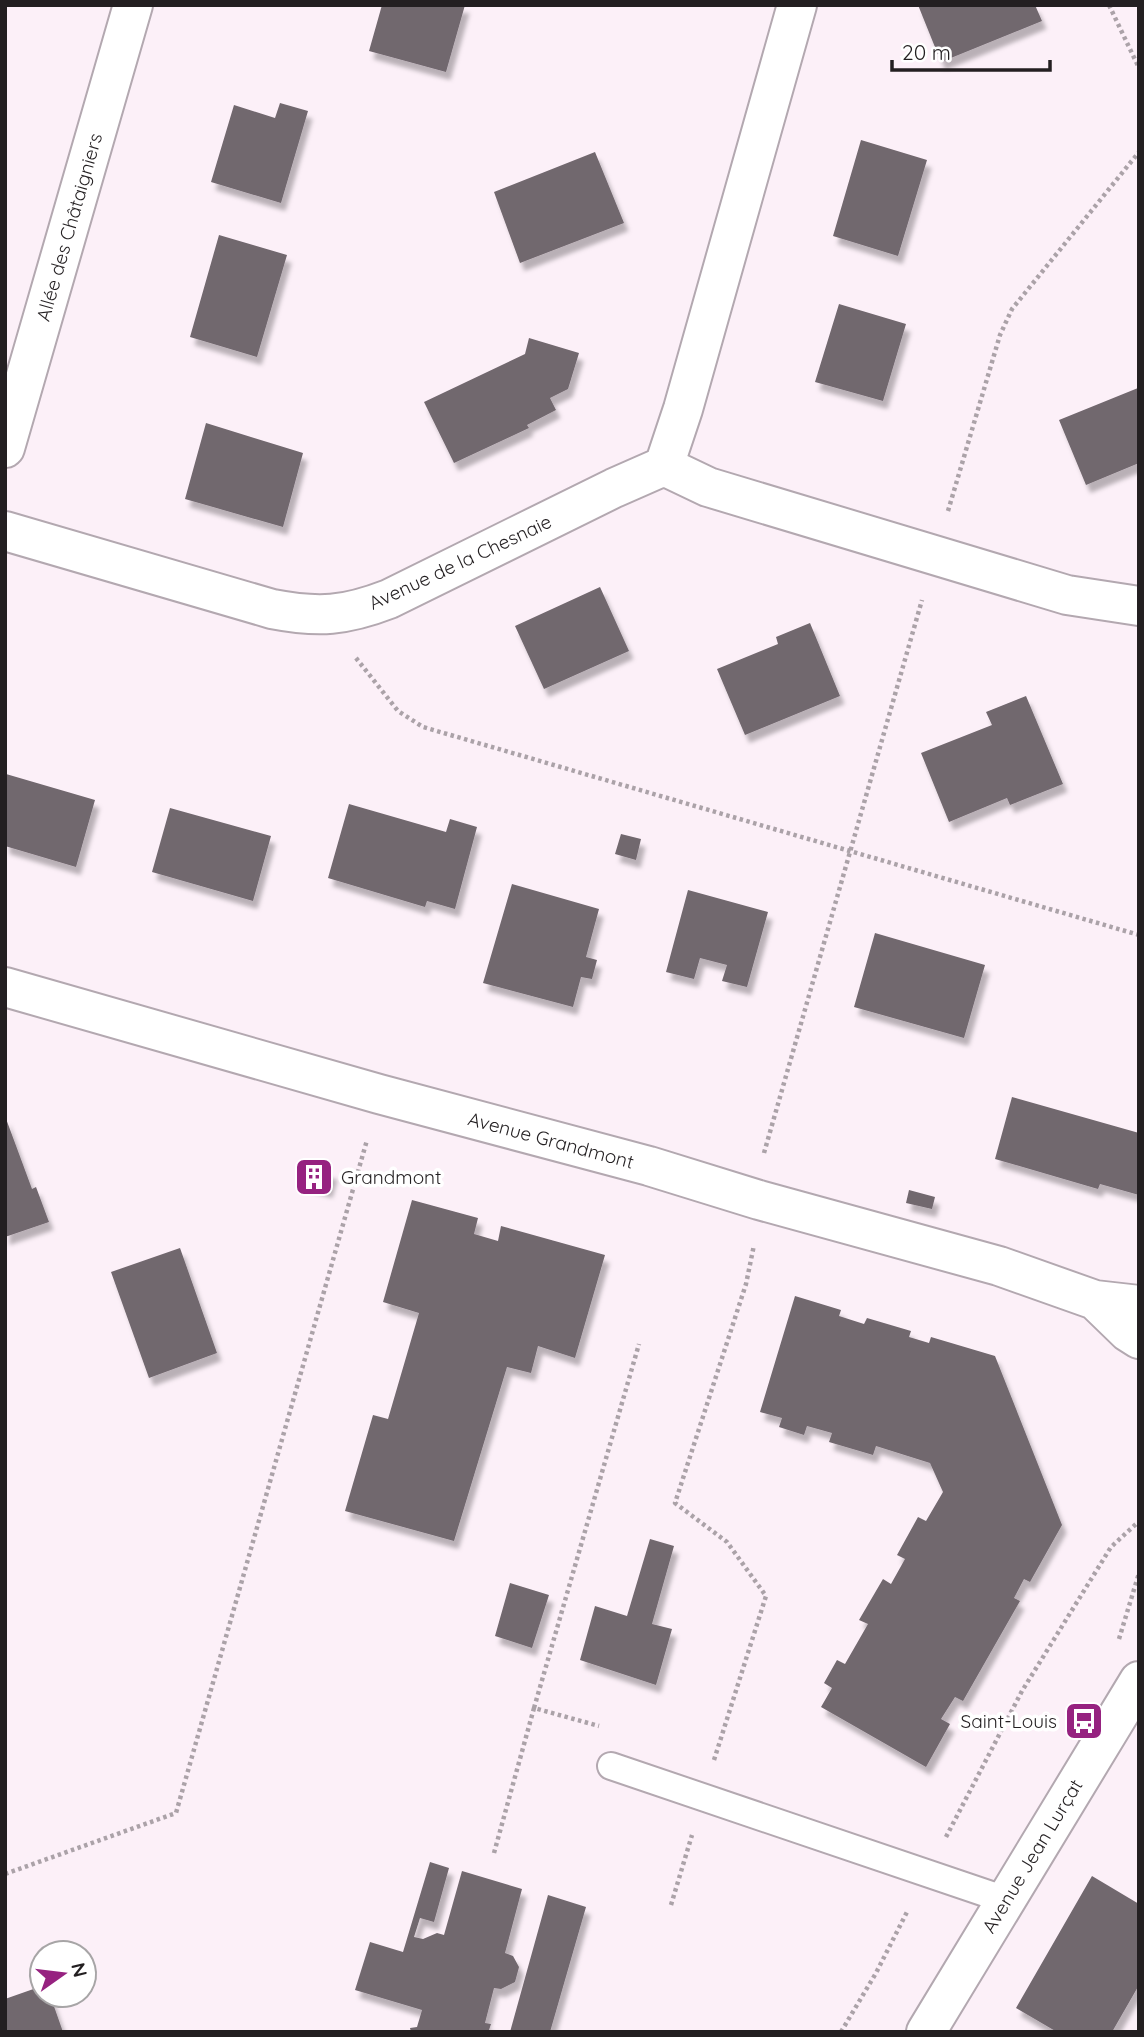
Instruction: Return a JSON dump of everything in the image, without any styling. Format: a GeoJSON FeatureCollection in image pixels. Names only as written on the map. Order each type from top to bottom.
{"type":"FeatureCollection","features":[{"type":"Feature","properties":{"kind":"street","name":"Allée des Châtaigniers"},"geometry":{"type":"LineString","coordinates":[[5,449],[133,5]]}},
{"type":"Feature","properties":{"kind":"street"},"geometry":{"type":"LineString","coordinates":[[797,5],[683,409],[664,466],[709,487],[1067,595],[1139,606]]}},
{"type":"Feature","properties":{"kind":"street","name":"Avenue de la Chesnaie"},"geometry":{"type":"LineString","coordinates":[[5,531],[272,610],[302,615],[332,615],[361,610],[389,599],[664,466]]}},
{"type":"Feature","properties":{"kind":"street","name":"Avenue Grandmont"},"geometry":{"type":"LineString","coordinates":[[5,987],[999,1266],[1095,1300],[1139,1305]]}},
{"type":"Feature","properties":{"kind":"street","name":"Avenue Grandmont"},"geometry":{"type":"LineString","coordinates":[[1095,1300],[1139,1339]]}},
{"type":"Feature","properties":{"kind":"street","name":"Avenue Jean Lurçat"},"geometry":{"type":"LineString","coordinates":[[926,2032],[1139,1681]]}},
{"type":"Feature","properties":{"kind":"lane"},"geometry":{"type":"LineString","coordinates":[[611,1766],[1006,1900]]}},
{"type":"Feature","properties":{"kind":"path"},"geometry":{"type":"LineString","coordinates":[[1109,5],[1139,68]]}},
{"type":"Feature","properties":{"kind":"path"},"geometry":{"type":"LineString","coordinates":[[763,1154],[848,852],[1000,335],[1012,309],[1139,152]]}},
{"type":"Feature","properties":{"kind":"path"},"geometry":{"type":"LineString","coordinates":[[332,615],[336,634],[398,711],[423,727],[1139,935]]}},
{"type":"Feature","properties":{"kind":"path"},"geometry":{"type":"LineString","coordinates":[[5,1874],[176,1813],[370,1127]]}},
{"type":"Feature","properties":{"kind":"path"},"geometry":{"type":"LineString","coordinates":[[671,1905],[766,1596],[727,1542],[675,1503],[746,1284],[756,1235]]}},
{"type":"Feature","properties":{"kind":"path"},"geometry":{"type":"LineString","coordinates":[[534,1708],[639,1344]]}},
{"type":"Feature","properties":{"kind":"path"},"geometry":{"type":"LineString","coordinates":[[841,2032],[876,1973],[1022,1691],[1111,1546],[1136,1524]]}},
{"type":"Feature","properties":{"kind":"building"},"geometry":{"type":"Polygon","coordinates":[[[382,5],[465,5],[446,72],[369,51],[382,5]]]}},
{"type":"Feature","properties":{"kind":"building"},"geometry":{"type":"Polygon","coordinates":[[[918,5],[1035,5],[1042,21],[941,62],[918,5]]]}},
{"type":"Feature","properties":{"kind":"building"},"geometry":{"type":"Polygon","coordinates":[[[280,103],[308,111],[281,203],[211,182],[234,105],[275,118],[280,103]]]}},
{"type":"Feature","properties":{"kind":"building"},"geometry":{"type":"Polygon","coordinates":[[[861,140],[927,160],[898,256],[833,236],[861,140]]]}},
{"type":"Feature","properties":{"kind":"building"},"geometry":{"type":"Polygon","coordinates":[[[595,152],[624,223],[520,263],[494,192],[595,152]]]}},
{"type":"Feature","properties":{"kind":"building"},"geometry":{"type":"Polygon","coordinates":[[[219,235],[287,255],[257,357],[190,337],[219,235]]]}},
{"type":"Feature","properties":{"kind":"building"},"geometry":{"type":"Polygon","coordinates":[[[839,304],[906,324],[883,401],[815,382],[839,304]]]}},
{"type":"Feature","properties":{"kind":"building"},"geometry":{"type":"Polygon","coordinates":[[[529,338],[579,353],[568,389],[550,398],[556,410],[527,425],[529,428],[454,463],[424,402],[525,354],[529,338]]]}},
{"type":"Feature","properties":{"kind":"building"},"geometry":{"type":"Polygon","coordinates":[[[1138,388],[1139,463],[1086,485],[1059,420],[1138,388]]]}},
{"type":"Feature","properties":{"kind":"building"},"geometry":{"type":"Polygon","coordinates":[[[206,423],[303,453],[283,527],[185,499],[206,423]]]}},
{"type":"Feature","properties":{"kind":"building"},"geometry":{"type":"Polygon","coordinates":[[[600,587],[629,651],[544,689],[515,626],[600,587]]]}},
{"type":"Feature","properties":{"kind":"building"},"geometry":{"type":"Polygon","coordinates":[[[810,623],[840,696],[745,735],[717,669],[778,644],[776,637],[810,623]]]}},
{"type":"Feature","properties":{"kind":"building"},"geometry":{"type":"Polygon","coordinates":[[[1026,696],[1063,784],[1010,805],[1007,798],[949,822],[921,753],[992,725],[986,712],[1026,696]]]}},
{"type":"Feature","properties":{"kind":"building"},"geometry":{"type":"Polygon","coordinates":[[[6,774],[95,800],[76,867],[5,846],[6,774]]]}},
{"type":"Feature","properties":{"kind":"building"},"geometry":{"type":"Polygon","coordinates":[[[349,804],[446,832],[450,819],[477,827],[455,909],[427,901],[425,907],[328,878],[349,804]]]}},
{"type":"Feature","properties":{"kind":"building"},"geometry":{"type":"Polygon","coordinates":[[[170,808],[271,836],[253,901],[152,872],[170,808]]]}},
{"type":"Feature","properties":{"kind":"building"},"geometry":{"type":"Polygon","coordinates":[[[621,834],[641,839],[636,860],[615,854],[621,834]]]}},
{"type":"Feature","properties":{"kind":"building"},"geometry":{"type":"Polygon","coordinates":[[[512,884],[599,909],[586,957],[597,960],[592,979],[581,977],[573,1007],[483,983],[512,884]]]}},
{"type":"Feature","properties":{"kind":"building"},"geometry":{"type":"Polygon","coordinates":[[[688,890],[768,912],[747,987],[722,981],[727,965],[700,958],[694,979],[666,972],[688,890]]]}},
{"type":"Feature","properties":{"kind":"building"},"geometry":{"type":"Polygon","coordinates":[[[875,933],[985,965],[964,1038],[854,1007],[875,933]]]}},
{"type":"Feature","properties":{"kind":"building"},"geometry":{"type":"Polygon","coordinates":[[[1012,1097],[1139,1133],[1139,1195],[1100,1184],[1098,1189],[995,1159],[1012,1097]]]}},
{"type":"Feature","properties":{"kind":"building"},"geometry":{"type":"Polygon","coordinates":[[[5,1116],[32,1189],[36,1187],[49,1222],[5,1237],[5,1116]]]}},
{"type":"Feature","properties":{"kind":"building","name":"Grandmont"},"geometry":{"type":"Polygon","coordinates":[[[301,1163],[333,1172],[328,1190],[295,1181],[301,1163]]]}},
{"type":"Feature","properties":{"kind":"building"},"geometry":{"type":"Polygon","coordinates":[[[909,1190],[935,1197],[932,1209],[906,1203],[909,1190]]]}},
{"type":"Feature","properties":{"kind":"building"},"geometry":{"type":"Polygon","coordinates":[[[412,1200],[478,1218],[474,1234],[498,1241],[501,1226],[605,1255],[575,1358],[538,1346],[531,1373],[507,1367],[454,1541],[345,1511],[373,1415],[388,1419],[419,1313],[383,1302],[412,1200]]]}},
{"type":"Feature","properties":{"kind":"building"},"geometry":{"type":"Polygon","coordinates":[[[180,1248],[217,1353],[149,1378],[111,1272],[180,1248]]]}},
{"type":"Feature","properties":{"kind":"building"},"geometry":{"type":"Polygon","coordinates":[[[795,1296],[841,1310],[839,1316],[864,1324],[867,1318],[911,1331],[909,1337],[929,1343],[931,1337],[995,1356],[1062,1525],[1030,1582],[1024,1579],[1014,1598],[1020,1601],[963,1701],[955,1697],[941,1719],[950,1724],[926,1767],[821,1707],[832,1688],[824,1683],[837,1660],[845,1664],[868,1624],[859,1620],[883,1579],[891,1584],[905,1559],[897,1555],[918,1517],[926,1521],[943,1492],[930,1463],[876,1446],[873,1455],[829,1442],[832,1433],[807,1426],[804,1435],[779,1427],[782,1418],[760,1412],[795,1296]]]}},
{"type":"Feature","properties":{"kind":"building"},"geometry":{"type":"Polygon","coordinates":[[[650,1539],[674,1546],[652,1624],[672,1629],[656,1685],[580,1660],[595,1606],[627,1616],[650,1539]]]}},
{"type":"Feature","properties":{"kind":"building"},"geometry":{"type":"Polygon","coordinates":[[[510,1583],[549,1595],[532,1648],[495,1636],[510,1583]]]}},
{"type":"Feature","properties":{"kind":"building"},"geometry":{"type":"Polygon","coordinates":[[[430,1862],[449,1868],[434,1922],[420,1918],[414,1937],[423,1939],[437,1933],[444,1935],[462,1871],[522,1889],[505,1953],[513,1956],[519,1967],[515,1982],[501,1989],[494,1988],[485,2023],[491,2024],[489,2030],[411,2032],[410,2028],[417,2027],[422,2010],[355,1990],[370,1942],[403,1952],[430,1862]]]}},
{"type":"Feature","properties":{"kind":"building"},"geometry":{"type":"Polygon","coordinates":[[[1092,1876],[1139,1904],[1139,1985],[1112,2032],[1057,2032],[1016,2008],[1092,1876]]]}},
{"type":"Feature","properties":{"kind":"building"},"geometry":{"type":"Polygon","coordinates":[[[548,1895],[586,1907],[550,2032],[510,2032],[548,1895]]]}},
{"type":"Feature","properties":{"kind":"building"},"geometry":{"type":"Polygon","coordinates":[[[28,1991],[28,2009],[55,2009],[63,2032],[5,2032],[5,1999],[28,1991]]]}},
{"type":"Feature","properties":{"kind":"place","name":"Grandmont"},"geometry":{"type":"Point","coordinates":[314,1177]}},
{"type":"Feature","properties":{"kind":"place","name":"Saint-Louis"},"geometry":{"type":"Point","coordinates":[1084,1721]}}]}
